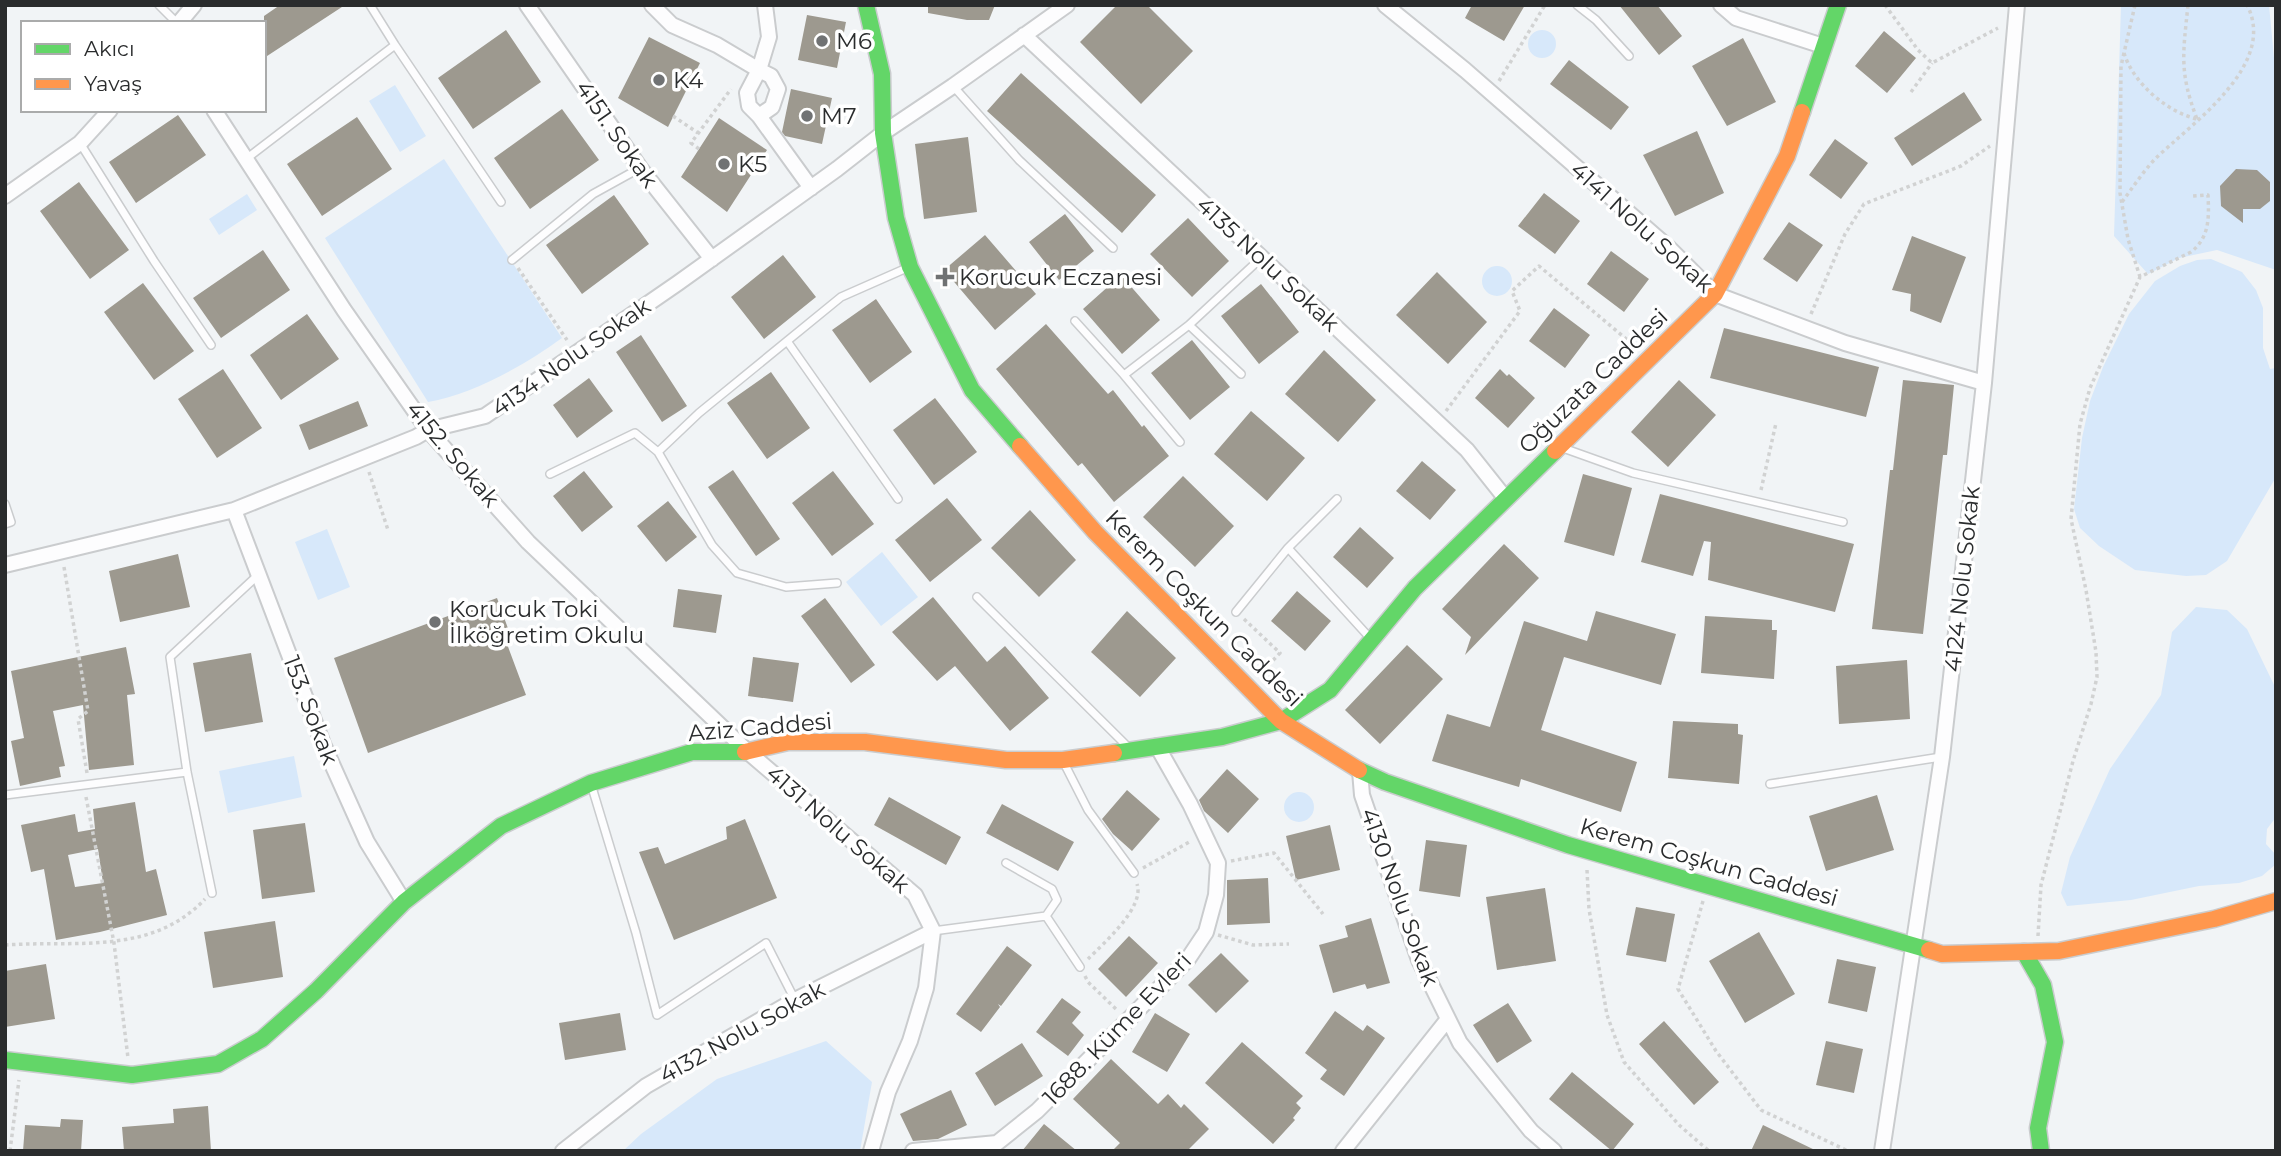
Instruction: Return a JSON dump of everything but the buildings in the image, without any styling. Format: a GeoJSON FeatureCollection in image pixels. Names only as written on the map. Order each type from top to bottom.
{"type":"FeatureCollection","features":[{"type":"Feature","properties":{"kind":"street"},"geometry":{"type":"LineString","coordinates":[[180,21],[194,5]]}},
{"type":"Feature","properties":{"kind":"street","name":"4151. Sokak"},"geometry":{"type":"LineString","coordinates":[[527,5],[640,168],[712,259]]}},
{"type":"Feature","properties":{"kind":"street"},"geometry":{"type":"LineString","coordinates":[[652,5],[672,25],[717,45],[771,76],[778,89],[772,107],[759,116]]}},
{"type":"Feature","properties":{"kind":"street"},"geometry":{"type":"LineString","coordinates":[[765,5],[769,37],[759,71],[747,93],[749,106],[811,188]]}},
{"type":"Feature","properties":{"kind":"street","name":"Kerem Coşkun Caddesi"},"geometry":{"type":"LineString","coordinates":[[866,5],[882,74],[883,133],[896,218],[910,267],[972,390],[1095,532],[1281,721],[1360,771],[1385,782],[1586,850],[1942,954],[2059,951],[2214,919],[2276,901]]}},
{"type":"Feature","properties":{"kind":"street","name":"4134 Nolu Sokak"},"geometry":{"type":"LineString","coordinates":[[5,565],[234,510],[428,430],[485,416],[712,259],[883,133],[1067,5]]}},
{"type":"Feature","properties":{"kind":"street","name":"4141 Nolu Sokak"},"geometry":{"type":"LineString","coordinates":[[1385,5],[1669,248],[1715,294],[1844,343],[1984,383]]}},
{"type":"Feature","properties":{"kind":"street"},"geometry":{"type":"LineString","coordinates":[[1721,5],[1736,18],[1823,46]]}},
{"type":"Feature","properties":{"kind":"street","name":"Oğuzata Caddesi"},"geometry":{"type":"LineString","coordinates":[[1281,721],[1330,690],[1415,588],[1715,294],[1787,156],[1838,5]]}},
{"type":"Feature","properties":{"kind":"street","name":"4124 Nolu Sokak"},"geometry":{"type":"LineString","coordinates":[[1882,1151],[1942,757],[1984,383],[2016,12]]}},
{"type":"Feature","properties":{"kind":"street","name":"4135 Nolu Sokak"},"geometry":{"type":"LineString","coordinates":[[1024,35],[1437,422],[1466,450],[1506,499]]}},
{"type":"Feature","properties":{"kind":"street"},"geometry":{"type":"LineString","coordinates":[[5,196],[80,143],[108,112]]}},
{"type":"Feature","properties":{"kind":"street","name":"4152. Sokak"},"geometry":{"type":"LineString","coordinates":[[215,112],[344,310],[428,430],[528,542],[748,752]]}},
{"type":"Feature","properties":{"kind":"street","name":"153. Sokak"},"geometry":{"type":"LineString","coordinates":[[234,510],[323,744],[361,830],[404,902]]}},
{"type":"Feature","properties":{"kind":"street","name":"Aziz Caddesi"},"geometry":{"type":"LineString","coordinates":[[13,1061],[132,1075],[218,1064],[262,1039],[316,991],[404,902],[501,826],[591,783],[692,752],[748,752],[789,743],[865,742],[1006,760],[1063,760],[1222,737],[1281,721]]}},
{"type":"Feature","properties":{"kind":"street","name":"1688. Küme Evleri"},"geometry":{"type":"LineString","coordinates":[[913,1151],[997,1143],[1037,1111],[1128,1020],[1188,958],[1206,932],[1216,895],[1218,863],[1205,832],[1157,747]]}},
{"type":"Feature","properties":{"kind":"street","name":"4131 Nolu Sokak"},"geometry":{"type":"LineString","coordinates":[[748,752],[915,895],[933,931]]}},
{"type":"Feature","properties":{"kind":"street","name":"4130 Nolu Sokak"},"geometry":{"type":"LineString","coordinates":[[1360,771],[1362,795],[1419,960],[1460,1043],[1531,1131],[1554,1151]]}},
{"type":"Feature","properties":{"kind":"street"},"geometry":{"type":"LineString","coordinates":[[871,1151],[888,1093],[910,1041],[926,988],[933,931]]}},
{"type":"Feature","properties":{"kind":"street","name":"4132 Nolu Sokak"},"geometry":{"type":"LineString","coordinates":[[563,1151],[646,1086],[795,1000],[933,931]]}},
{"type":"Feature","properties":{"kind":"street"},"geometry":{"type":"LineString","coordinates":[[2031,952],[2043,985],[2056,1042],[2038,1128],[2041,1151]]}},
{"type":"Feature","properties":{"kind":"street"},"geometry":{"type":"LineString","coordinates":[[1343,1151],[1448,1019]]}},
{"type":"Feature","properties":{"kind":"lane"},"geometry":{"type":"LineString","coordinates":[[159,5],[176,21]]}},
{"type":"Feature","properties":{"kind":"lane"},"geometry":{"type":"LineString","coordinates":[[370,5],[501,202]]}},
{"type":"Feature","properties":{"kind":"lane"},"geometry":{"type":"LineString","coordinates":[[1577,5],[1597,20],[1629,56]]}},
{"type":"Feature","properties":{"kind":"lane"},"geometry":{"type":"LineString","coordinates":[[246,159],[395,45]]}},
{"type":"Feature","properties":{"kind":"lane"},"geometry":{"type":"LineString","coordinates":[[953,86],[1019,160],[1113,248]]}},
{"type":"Feature","properties":{"kind":"lane"},"geometry":{"type":"LineString","coordinates":[[80,143],[154,261],[211,345]]}},
{"type":"Feature","properties":{"kind":"lane"},"geometry":{"type":"LineString","coordinates":[[512,260],[593,194],[640,168]]}},
{"type":"Feature","properties":{"kind":"lane"},"geometry":{"type":"LineString","coordinates":[[1124,375],[1189,325],[1261,258]]}},
{"type":"Feature","properties":{"kind":"lane"},"geometry":{"type":"LineString","coordinates":[[658,452],[699,413],[841,297],[910,267]]}},
{"type":"Feature","properties":{"kind":"lane"},"geometry":{"type":"LineString","coordinates":[[1075,321],[1180,442]]}},
{"type":"Feature","properties":{"kind":"lane"},"geometry":{"type":"LineString","coordinates":[[1189,325],[1241,374]]}},
{"type":"Feature","properties":{"kind":"lane"},"geometry":{"type":"LineString","coordinates":[[788,341],[898,499]]}},
{"type":"Feature","properties":{"kind":"lane"},"geometry":{"type":"LineString","coordinates":[[550,474],[635,433],[658,452],[712,545],[737,573],[786,587],[837,583]]}},
{"type":"Feature","properties":{"kind":"lane"},"geometry":{"type":"LineString","coordinates":[[1559,447],[1633,473],[1843,522]]}},
{"type":"Feature","properties":{"kind":"lane"},"geometry":{"type":"LineString","coordinates":[[1236,612],[1288,548],[1337,499]]}},
{"type":"Feature","properties":{"kind":"lane"},"geometry":{"type":"LineString","coordinates":[[5,504],[11,522],[5,524]]}},
{"type":"Feature","properties":{"kind":"lane"},"geometry":{"type":"LineString","coordinates":[[1288,548],[1371,640]]}},
{"type":"Feature","properties":{"kind":"lane"},"geometry":{"type":"LineString","coordinates":[[212,893],[187,772],[170,657],[259,574]]}},
{"type":"Feature","properties":{"kind":"lane"},"geometry":{"type":"LineString","coordinates":[[977,597],[1133,751]]}},
{"type":"Feature","properties":{"kind":"lane"},"geometry":{"type":"LineString","coordinates":[[1770,784],[1942,757]]}},
{"type":"Feature","properties":{"kind":"lane"},"geometry":{"type":"LineString","coordinates":[[1063,760],[1088,810],[1134,873]]}},
{"type":"Feature","properties":{"kind":"lane"},"geometry":{"type":"LineString","coordinates":[[5,795],[187,772]]}},
{"type":"Feature","properties":{"kind":"lane"},"geometry":{"type":"LineString","coordinates":[[591,783],[636,933],[657,1015],[766,943],[795,1000]]}},
{"type":"Feature","properties":{"kind":"lane"},"geometry":{"type":"LineString","coordinates":[[933,931],[1046,916],[1057,900],[1052,889],[1006,863]]}},
{"type":"Feature","properties":{"kind":"lane"},"geometry":{"type":"LineString","coordinates":[[1046,916],[1080,967]]}},
{"type":"Feature","properties":{"kind":"path"},"geometry":{"type":"LineString","coordinates":[[1491,94],[1545,5]]}},
{"type":"Feature","properties":{"kind":"path"},"geometry":{"type":"LineString","coordinates":[[1885,5],[1918,50],[1932,63]]}},
{"type":"Feature","properties":{"kind":"path"},"geometry":{"type":"LineString","coordinates":[[2135,5],[2123,53],[2120,106],[2122,202],[2128,239],[2140,277]]}},
{"type":"Feature","properties":{"kind":"path"},"geometry":{"type":"LineString","coordinates":[[2188,5],[2182,68],[2197,119]]}},
{"type":"Feature","properties":{"kind":"path"},"geometry":{"type":"LineString","coordinates":[[2122,202],[2154,161],[2241,73],[2252,51],[2254,28],[2247,5]]}},
{"type":"Feature","properties":{"kind":"path"},"geometry":{"type":"LineString","coordinates":[[1911,92],[1932,63],[2016,12]]}},
{"type":"Feature","properties":{"kind":"path"},"geometry":{"type":"LineString","coordinates":[[2123,53],[2133,73],[2153,94],[2183,116],[2197,119]]}},
{"type":"Feature","properties":{"kind":"path"},"geometry":{"type":"LineString","coordinates":[[699,149],[691,143],[732,88]]}},
{"type":"Feature","properties":{"kind":"path"},"geometry":{"type":"LineString","coordinates":[[673,116],[698,133]]}},
{"type":"Feature","properties":{"kind":"path"},"geometry":{"type":"LineString","coordinates":[[1804,328],[1845,234],[1864,204],[1961,166],[2006,134]]}},
{"type":"Feature","properties":{"kind":"path"},"geometry":{"type":"LineString","coordinates":[[2031,952],[2041,885],[2097,677],[2096,652],[2086,590],[2071,519],[2080,424],[2090,388],[2140,277],[2191,251],[2207,230],[2208,195],[2193,196]]}},
{"type":"Feature","properties":{"kind":"path"},"geometry":{"type":"LineString","coordinates":[[512,260],[576,353]]}},
{"type":"Feature","properties":{"kind":"path"},"geometry":{"type":"LineString","coordinates":[[1437,422],[1520,311],[1512,291],[1539,266],[1612,329],[1650,357]]}},
{"type":"Feature","properties":{"kind":"path"},"geometry":{"type":"LineString","coordinates":[[1759,502],[1776,423]]}},
{"type":"Feature","properties":{"kind":"path"},"geometry":{"type":"LineString","coordinates":[[364,458],[388,530]]}},
{"type":"Feature","properties":{"kind":"path"},"geometry":{"type":"LineString","coordinates":[[62,551],[88,711],[78,719],[86,785],[114,943],[128,1058]]}},
{"type":"Feature","properties":{"kind":"path"},"geometry":{"type":"LineString","coordinates":[[1236,612],[1280,653],[1248,687]]}},
{"type":"Feature","properties":{"kind":"path"},"geometry":{"type":"LineString","coordinates":[[1128,1020],[1088,982],[1080,967],[1136,905],[1139,889],[1134,873],[1205,832]]}},
{"type":"Feature","properties":{"kind":"path"},"geometry":{"type":"LineString","coordinates":[[1586,850],[1589,909],[1605,1002],[1625,1062],[1679,1125],[1709,1151]]}},
{"type":"Feature","properties":{"kind":"path"},"geometry":{"type":"LineString","coordinates":[[1218,863],[1274,853],[1323,914]]}},
{"type":"Feature","properties":{"kind":"path"},"geometry":{"type":"LineString","coordinates":[[1707,886],[1678,989],[1716,1051],[1761,1110],[1848,1151]]}},
{"type":"Feature","properties":{"kind":"path"},"geometry":{"type":"LineString","coordinates":[[5,945],[114,943],[158,930],[189,917],[212,893]]}},
{"type":"Feature","properties":{"kind":"path"},"geometry":{"type":"LineString","coordinates":[[1206,932],[1253,944],[1289,944]]}},
{"type":"Feature","properties":{"kind":"path"},"geometry":{"type":"LineString","coordinates":[[10,1151],[13,1061]]}},
{"type":"Feature","properties":{"kind":"shaded area"},"geometry":{"type":"Polygon","coordinates":[[[2121,5],[2269,5],[2276,79],[2276,270],[2217,250],[2179,258],[2148,274],[2114,236],[2121,5]]]}},
{"type":"Feature","properties":{"kind":"shaded area"},"geometry":{"type":"Polygon","coordinates":[[[1542,30],[1552,34],[1556,44],[1552,54],[1542,58],[1532,54],[1528,44],[1532,34],[1542,30]]]}},
{"type":"Feature","properties":{"kind":"shaded area"},"geometry":{"type":"Polygon","coordinates":[[[395,85],[426,136],[400,152],[369,101],[395,85]]]}},
{"type":"Feature","properties":{"kind":"shaded area"},"geometry":{"type":"Polygon","coordinates":[[[444,159],[562,338],[498,377],[463,392],[428,402],[325,238],[444,159]]]}},
{"type":"Feature","properties":{"kind":"shaded area"},"geometry":{"type":"Polygon","coordinates":[[[247,194],[257,210],[219,235],[209,219],[247,194]]]}},
{"type":"Feature","properties":{"kind":"shaded area"},"geometry":{"type":"Polygon","coordinates":[[[2211,259],[2242,272],[2256,290],[2263,308],[2263,348],[2270,369],[2276,368],[2276,477],[2227,561],[2206,575],[2186,576],[2135,570],[2099,546],[2080,528],[2074,509],[2082,438],[2090,401],[2129,314],[2155,281],[2180,266],[2197,260],[2211,259]]]}},
{"type":"Feature","properties":{"kind":"shaded area"},"geometry":{"type":"Polygon","coordinates":[[[1497,266],[1508,270],[1512,281],[1508,292],[1497,296],[1486,292],[1482,281],[1486,270],[1497,266]]]}},
{"type":"Feature","properties":{"kind":"shaded area"},"geometry":{"type":"Polygon","coordinates":[[[327,529],[350,587],[318,600],[295,542],[327,529]]]}},
{"type":"Feature","properties":{"kind":"shaded area"},"geometry":{"type":"Polygon","coordinates":[[[882,552],[918,597],[881,626],[846,582],[882,552]]]}},
{"type":"Feature","properties":{"kind":"shaded area"},"geometry":{"type":"Polygon","coordinates":[[[2196,607],[2227,610],[2247,629],[2276,689],[2276,817],[2267,829],[2266,844],[2276,855],[2276,864],[2262,876],[2239,883],[2199,886],[2131,900],[2067,906],[2061,893],[2070,857],[2110,769],[2161,695],[2172,632],[2196,607]]]}},
{"type":"Feature","properties":{"kind":"shaded area"},"geometry":{"type":"Polygon","coordinates":[[[294,756],[302,797],[228,813],[219,771],[294,756]]]}},
{"type":"Feature","properties":{"kind":"shaded area"},"geometry":{"type":"Polygon","coordinates":[[[1299,792],[1310,796],[1314,807],[1310,818],[1299,822],[1288,818],[1284,807],[1288,796],[1299,792]]]}},
{"type":"Feature","properties":{"kind":"shaded area"},"geometry":{"type":"Polygon","coordinates":[[[826,1041],[872,1082],[860,1151],[623,1151],[641,1134],[717,1079],[826,1041]]]}},
{"type":"Feature","properties":{"kind":"traffic: fast"},"geometry":{"type":"LineString","coordinates":[[866,5],[882,74],[883,133],[896,218],[910,267],[972,390],[1020,446]]}},
{"type":"Feature","properties":{"kind":"traffic: fast"},"geometry":{"type":"LineString","coordinates":[[1802,112],[1838,5]]}},
{"type":"Feature","properties":{"kind":"traffic: fast"},"geometry":{"type":"LineString","coordinates":[[1114,753],[1222,737],[1281,721],[1330,690],[1415,588],[1555,451]]}},
{"type":"Feature","properties":{"kind":"traffic: fast"},"geometry":{"type":"LineString","coordinates":[[5,1060],[132,1075],[218,1064],[262,1039],[316,991],[404,902],[501,826],[591,783],[692,752],[745,752]]}},
{"type":"Feature","properties":{"kind":"traffic: fast"},"geometry":{"type":"LineString","coordinates":[[1359,770],[1385,782],[1568,845],[1929,950]]}},
{"type":"Feature","properties":{"kind":"traffic: fast"},"geometry":{"type":"LineString","coordinates":[[2024,952],[2043,985],[2055,1042],[2038,1128],[2041,1151]]}},
{"type":"Feature","properties":{"kind":"traffic: slow"},"geometry":{"type":"LineString","coordinates":[[1555,451],[1715,294],[1787,156],[1802,112]]}},
{"type":"Feature","properties":{"kind":"traffic: slow"},"geometry":{"type":"LineString","coordinates":[[1020,446],[1095,532],[1281,721],[1359,770]]}},
{"type":"Feature","properties":{"kind":"traffic: slow"},"geometry":{"type":"LineString","coordinates":[[745,752],[788,742],[865,742],[1006,760],[1063,760],[1114,753]]}},
{"type":"Feature","properties":{"kind":"traffic: slow"},"geometry":{"type":"LineString","coordinates":[[1929,950],[1942,954],[2059,951],[2214,919],[2276,901]]}},
{"type":"Feature","properties":{"kind":"place","name":"M6"},"geometry":{"type":"Point","coordinates":[822,41]}},
{"type":"Feature","properties":{"kind":"place","name":"K4"},"geometry":{"type":"Point","coordinates":[659,80]}},
{"type":"Feature","properties":{"kind":"place","name":"M7"},"geometry":{"type":"Point","coordinates":[807,116]}},
{"type":"Feature","properties":{"kind":"place","name":"K5"},"geometry":{"type":"Point","coordinates":[724,164]}},
{"type":"Feature","properties":{"kind":"place","name":"Korucuk Eczanesi"},"geometry":{"type":"Point","coordinates":[945,277]}},
{"type":"Feature","properties":{"kind":"place","name":"Korucuk Toki İlköğretim Okulu"},"geometry":{"type":"Point","coordinates":[435,622]}}]}
